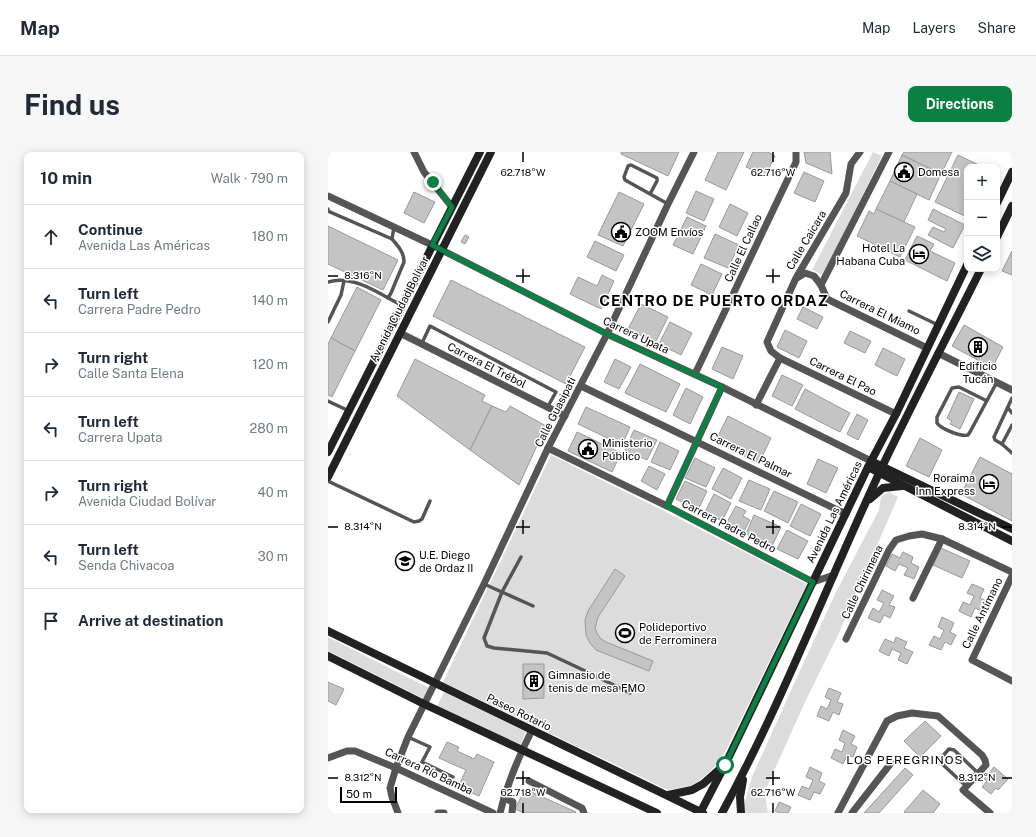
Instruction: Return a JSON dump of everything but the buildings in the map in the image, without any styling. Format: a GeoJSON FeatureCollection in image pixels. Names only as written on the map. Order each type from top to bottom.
{"type":"FeatureCollection","features":[{"type":"Feature","properties":{"kind":"street"},"geometry":{"type":"LineString","coordinates":[[414,152],[424,172],[452,207]]}},
{"type":"Feature","properties":{"kind":"street","name":"Avenida Ciudad Bolívar"},"geometry":{"type":"LineString","coordinates":[[328,452],[480,152]]}},
{"type":"Feature","properties":{"kind":"street","name":"Avenida Ciudad Bolívar"},"geometry":{"type":"LineString","coordinates":[[328,477],[330,468],[491,152]]}},
{"type":"Feature","properties":{"kind":"street","name":"Calle Guasipati"},"geometry":{"type":"LineString","coordinates":[[398,813],[390,788],[408,737],[484,584],[548,448],[607,334],[694,152]]}},
{"type":"Feature","properties":{"kind":"street","name":"Calle El Callao"},"geometry":{"type":"LineString","coordinates":[[695,374],[796,162],[796,152]]}},
{"type":"Feature","properties":{"kind":"street"},"geometry":{"type":"LineString","coordinates":[[820,285],[887,153]]}},
{"type":"Feature","properties":{"kind":"street","name":"Calle Caicara"},"geometry":{"type":"LineString","coordinates":[[780,358],[771,351],[768,342],[796,278],[846,193],[851,164],[855,154]]}},
{"type":"Feature","properties":{"kind":"street"},"geometry":{"type":"LineString","coordinates":[[998,200],[1012,172]]}},
{"type":"Feature","properties":{"kind":"street","name":"Carrera Upata"},"geometry":{"type":"LineString","coordinates":[[328,196],[432,245],[607,334],[722,387],[869,464]]}},
{"type":"Feature","properties":{"kind":"street"},"geometry":{"type":"LineString","coordinates":[[997,236],[1012,206]]}},
{"type":"Feature","properties":{"kind":"street","name":"Avenida Las Américas"},"geometry":{"type":"LineString","coordinates":[[701,813],[869,464],[896,414],[964,271]]}},
{"type":"Feature","properties":{"kind":"street"},"geometry":{"type":"LineString","coordinates":[[722,813],[745,771],[881,470],[979,272]]}},
{"type":"Feature","properties":{"kind":"street","name":"Carrera El Miamo"},"geometry":{"type":"LineString","coordinates":[[796,278],[805,273],[814,276],[827,299],[927,348]]}},
{"type":"Feature","properties":{"kind":"street","name":"Carrera El Trébol"},"geometry":{"type":"LineString","coordinates":[[400,332],[565,416]]}},
{"type":"Feature","properties":{"kind":"street"},"geometry":{"type":"LineString","coordinates":[[938,353],[1012,390]]}},
{"type":"Feature","properties":{"kind":"street"},"geometry":{"type":"LineString","coordinates":[[756,405],[780,358]]}},
{"type":"Feature","properties":{"kind":"street","name":"Carrera El Pao"},"geometry":{"type":"LineString","coordinates":[[780,358],[896,414]]}},
{"type":"Feature","properties":{"kind":"street","name":"Carrera El Palmar"},"geometry":{"type":"LineString","coordinates":[[581,386],[846,514]]}},
{"type":"Feature","properties":{"kind":"street"},"geometry":{"type":"LineString","coordinates":[[667,506],[722,387]]}},
{"type":"Feature","properties":{"kind":"street","name":"Carrera Padre Pedro"},"geometry":{"type":"LineString","coordinates":[[548,448],[667,506],[813,582]]}},
{"type":"Feature","properties":{"kind":"street"},"geometry":{"type":"LineString","coordinates":[[869,464],[1012,529]]}},
{"type":"Feature","properties":{"kind":"street"},"geometry":{"type":"LineString","coordinates":[[881,470],[905,486],[1012,541]]}},
{"type":"Feature","properties":{"kind":"street"},"geometry":{"type":"LineString","coordinates":[[866,502],[883,488],[905,486]]}},
{"type":"Feature","properties":{"kind":"street","name":"Calle Chirimena"},"geometry":{"type":"LineString","coordinates":[[846,639],[888,550],[896,540],[922,534],[942,539],[1012,572]]}},
{"type":"Feature","properties":{"kind":"street"},"geometry":{"type":"LineString","coordinates":[[913,598],[942,539]]}},
{"type":"Feature","properties":{"kind":"street"},"geometry":{"type":"LineString","coordinates":[[813,582],[834,575]]}},
{"type":"Feature","properties":{"kind":"street","name":"Calle Antímano"},"geometry":{"type":"LineString","coordinates":[[1012,576],[972,660],[1012,681]]}},
{"type":"Feature","properties":{"kind":"street","name":"Paseo Rotario"},"geometry":{"type":"LineString","coordinates":[[328,631],[668,795],[701,813]]}},
{"type":"Feature","properties":{"kind":"street"},"geometry":{"type":"LineString","coordinates":[[328,656],[424,704],[657,813]]}},
{"type":"Feature","properties":{"kind":"street"},"geometry":{"type":"LineString","coordinates":[[841,812],[887,721],[897,716],[912,713],[938,716],[985,760],[986,765],[963,790],[990,813]]}},
{"type":"Feature","properties":{"kind":"street"},"geometry":{"type":"LineString","coordinates":[[500,813],[522,750],[532,730]]}},
{"type":"Feature","properties":{"kind":"street","name":"Carrera Río Bamba"},"geometry":{"type":"LineString","coordinates":[[328,758],[347,750],[355,751],[396,768],[493,813]]}},
{"type":"Feature","properties":{"kind":"street"},"geometry":{"type":"LineString","coordinates":[[852,813],[891,763]]}},
{"type":"Feature","properties":{"kind":"street"},"geometry":{"type":"LineString","coordinates":[[668,795],[692,790],[703,784],[725,765]]}},
{"type":"Feature","properties":{"kind":"street"},"geometry":{"type":"LineString","coordinates":[[741,813],[740,797],[745,771]]}},
{"type":"Feature","properties":{"kind":"street"},"geometry":{"type":"LineString","coordinates":[[529,781],[582,808],[584,813]]}},
{"type":"Feature","properties":{"kind":"street"},"geometry":{"type":"LineString","coordinates":[[504,798],[513,802],[512,813]]}},
{"type":"Feature","properties":{"kind":"street"},"geometry":{"type":"LineString","coordinates":[[438,813],[444,813]]}},
{"type":"Feature","properties":{"kind":"lane"},"geometry":{"type":"LineString","coordinates":[[650,194],[657,178],[631,165],[628,166],[624,177],[625,180],[650,194],[668,204]]}},
{"type":"Feature","properties":{"kind":"lane"},"geometry":{"type":"LineString","coordinates":[[328,196],[328,203]]}},
{"type":"Feature","properties":{"kind":"lane"},"geometry":{"type":"LineString","coordinates":[[328,209],[328,211],[392,239],[401,250],[404,257],[404,262],[388,298]]}},
{"type":"Feature","properties":{"kind":"lane"},"geometry":{"type":"LineString","coordinates":[[392,239],[394,227]]}},
{"type":"Feature","properties":{"kind":"lane"},"geometry":{"type":"LineString","coordinates":[[328,322],[341,295],[344,281]]}},
{"type":"Feature","properties":{"kind":"lane"},"geometry":{"type":"LineString","coordinates":[[328,282],[344,281],[357,284],[402,305]]}},
{"type":"Feature","properties":{"kind":"lane"},"geometry":{"type":"LineString","coordinates":[[909,311],[938,325]]}},
{"type":"Feature","properties":{"kind":"lane"},"geometry":{"type":"LineString","coordinates":[[422,344],[430,326],[556,392],[547,408]]}},
{"type":"Feature","properties":{"kind":"lane"},"geometry":{"type":"LineString","coordinates":[[987,401],[959,387],[952,388],[937,417],[937,422],[942,428],[964,436],[968,435],[987,401],[997,382]]}},
{"type":"Feature","properties":{"kind":"lane"},"geometry":{"type":"LineString","coordinates":[[1012,398],[994,438],[1012,453]]}},
{"type":"Feature","properties":{"kind":"lane"},"geometry":{"type":"LineString","coordinates":[[328,401],[348,411]]}},
{"type":"Feature","properties":{"kind":"lane"},"geometry":{"type":"LineString","coordinates":[[1008,408],[1012,413]]}},
{"type":"Feature","properties":{"kind":"lane"},"geometry":{"type":"LineString","coordinates":[[1002,444],[1012,424]]}},
{"type":"Feature","properties":{"kind":"lane"},"geometry":{"type":"LineString","coordinates":[[328,482],[414,522],[422,519],[430,501]]}},
{"type":"Feature","properties":{"kind":"lane"},"geometry":{"type":"LineString","coordinates":[[521,557],[502,592],[484,638],[487,646],[547,654],[580,668],[630,693]]}},
{"type":"Feature","properties":{"kind":"lane"},"geometry":{"type":"LineString","coordinates":[[484,584],[533,606]]}},
{"type":"Feature","properties":{"kind":"lane"},"geometry":{"type":"LineString","coordinates":[[408,737],[430,747],[422,762],[453,777]]}},
{"type":"Feature","properties":{"kind":"lane"},"geometry":{"type":"LineString","coordinates":[[966,787],[941,764],[940,759],[949,749],[952,750],[978,773]]}},
{"type":"Feature","properties":{"kind":"shaded area"},"geometry":{"type":"Polygon","coordinates":[[[873,152],[882,156],[823,275],[812,270],[873,152]]]}},
{"type":"Feature","properties":{"kind":"shaded area","name":"Polideportivo de Ferrominera"},"geometry":{"type":"Polygon","coordinates":[[[551,455],[807,584],[720,762],[699,781],[690,786],[668,790],[443,682],[551,455]]]}},
{"type":"Feature","properties":{"kind":"shaded area"},"geometry":{"type":"Polygon","coordinates":[[[889,492],[898,497],[839,633],[805,702],[765,791],[768,813],[745,813],[743,809],[752,777],[836,592],[879,510],[881,497],[889,492]]]}},
{"type":"Feature","properties":{"kind":"shaded area"},"geometry":{"type":"Polygon","coordinates":[[[328,637],[429,688],[424,699],[328,651],[328,637]]]}},
{"type":"Feature","properties":{"kind":"shaded area"},"geometry":{"type":"Polygon","coordinates":[[[444,692],[526,732],[520,745],[437,706],[444,692]]]}},
{"type":"Feature","properties":{"kind":"place","name":"Domesa"},"geometry":{"type":"Point","coordinates":[904,172]}},
{"type":"Feature","properties":{"kind":"place","name":"ZOOM Envíos"},"geometry":{"type":"Point","coordinates":[621,232]}},
{"type":"Feature","properties":{"kind":"place","name":"Hotel La Habana Cuba"},"geometry":{"type":"Point","coordinates":[919,254]}},
{"type":"Feature","properties":{"kind":"place","name":"Edificio Tucán"},"geometry":{"type":"Point","coordinates":[978,347]}},
{"type":"Feature","properties":{"kind":"place","name":"Ministerio Público"},"geometry":{"type":"Point","coordinates":[588,449]}},
{"type":"Feature","properties":{"kind":"place","name":"Roraima Inn Express"},"geometry":{"type":"Point","coordinates":[989,484]}},
{"type":"Feature","properties":{"kind":"place","name":"U.E. Diego de Ordaz II"},"geometry":{"type":"Point","coordinates":[405,561]}},
{"type":"Feature","properties":{"kind":"place","name":"Polideportivo de Ferrominera"},"geometry":{"type":"Point","coordinates":[625,633]}},
{"type":"Feature","properties":{"kind":"place","name":"Gimnasio de tenis de mesa FMO"},"geometry":{"type":"Point","coordinates":[534,681]}},
{"type":"Feature","properties":{"kind":"district","name":"CENTRO DE PUERTO ORDAZ"},"geometry":{"type":"Point","coordinates":[714,300]}},
{"type":"Feature","properties":{"kind":"district","name":"LOS PEREGRINOS"},"geometry":{"type":"Point","coordinates":[905,760]}},
{"type":"Feature","properties":{"kind":"route"},"geometry":{"type":"LineString","coordinates":[[433,182],[452,207],[432,245],[607,334],[722,387],[667,506],[813,582],[725,765]]}}]}
